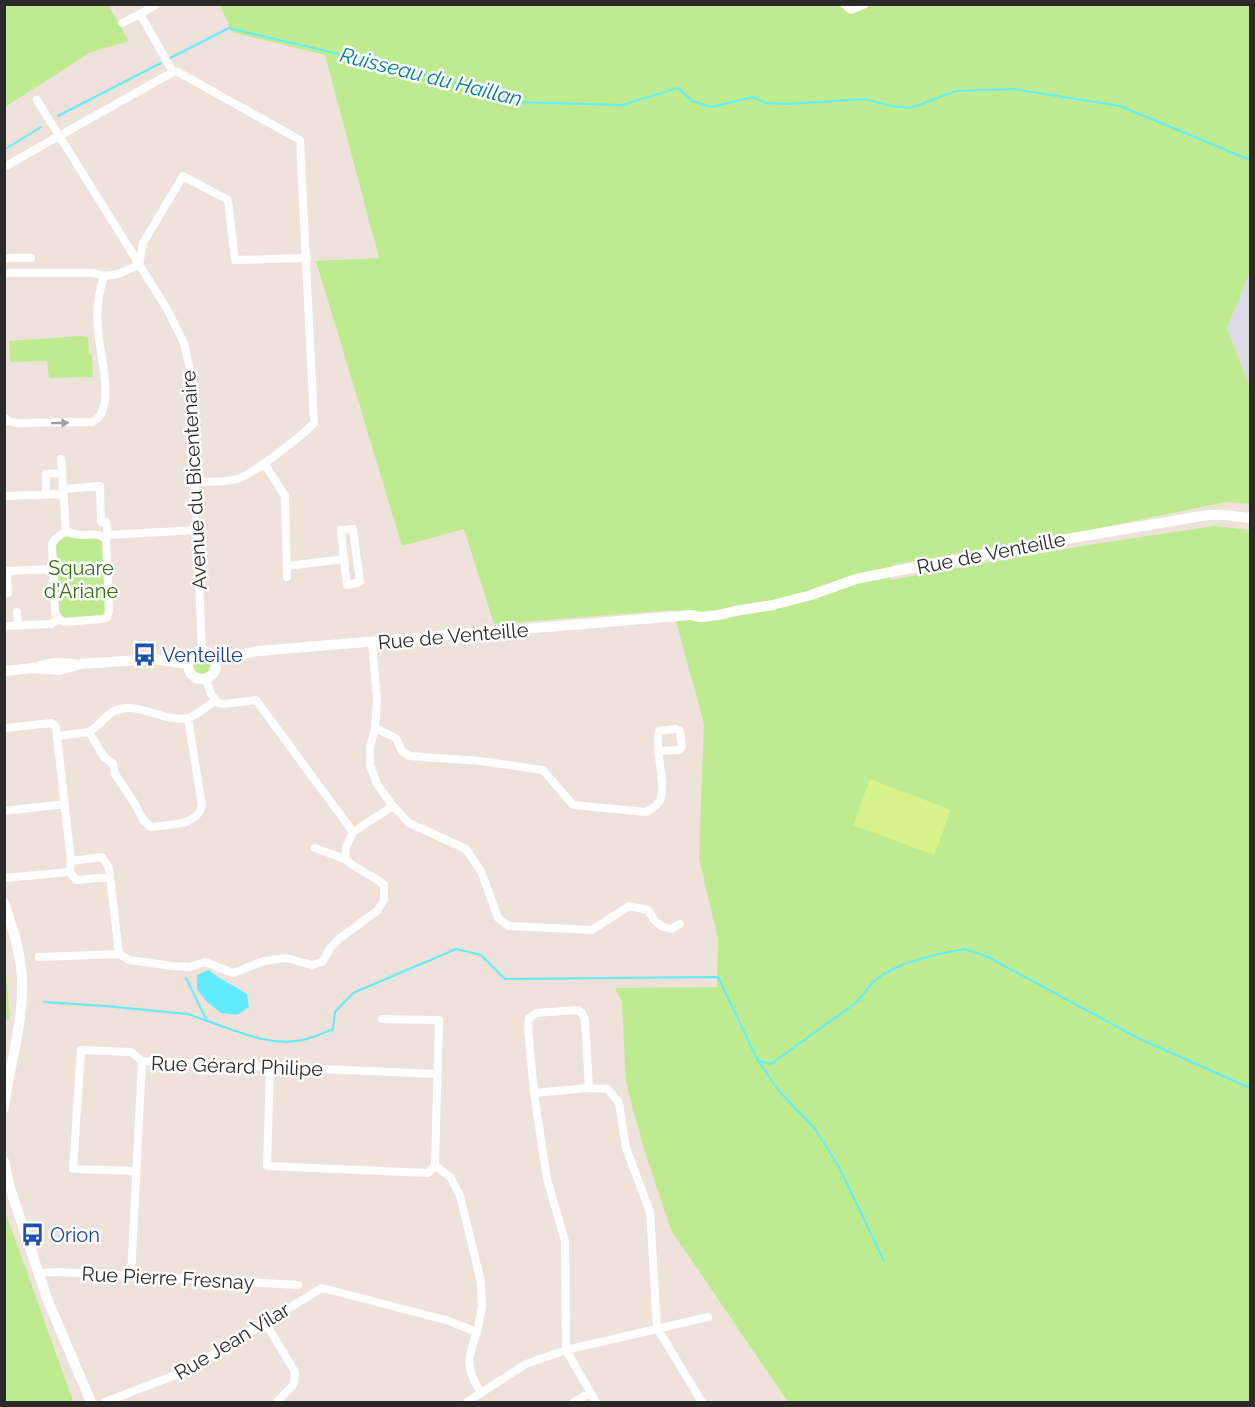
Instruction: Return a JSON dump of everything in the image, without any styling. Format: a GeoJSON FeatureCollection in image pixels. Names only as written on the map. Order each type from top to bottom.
{"type":"FeatureCollection","features":[{"type":"Feature","properties":{"kind":"street"},"geometry":{"type":"LineString","coordinates":[[122,23],[157,4]]}},
{"type":"Feature","properties":{"kind":"street"},"geometry":{"type":"LineString","coordinates":[[844,4],[850,10],[865,4]]}},
{"type":"Feature","properties":{"kind":"street"},"geometry":{"type":"LineString","coordinates":[[140,14],[174,72]]}},
{"type":"Feature","properties":{"kind":"street"},"geometry":{"type":"LineString","coordinates":[[4,167],[174,72],[178,72],[300,140],[314,423],[264,463],[238,479],[195,482]]}},
{"type":"Feature","properties":{"kind":"street","name":"Avenue du Bicentenaire"},"geometry":{"type":"LineString","coordinates":[[37,100],[167,309],[184,343],[190,370],[202,651]]}},
{"type":"Feature","properties":{"kind":"street"},"geometry":{"type":"LineString","coordinates":[[4,273],[93,273],[104,277],[119,275],[139,265],[143,243],[183,176],[228,200],[235,260],[307,258]]}},
{"type":"Feature","properties":{"kind":"street"},"geometry":{"type":"LineString","coordinates":[[4,258],[31,258]]}},
{"type":"Feature","properties":{"kind":"street"},"geometry":{"type":"LineString","coordinates":[[6,420],[18,423],[92,422],[102,414],[105,405],[104,377],[98,337],[98,297],[104,277]]}},
{"type":"Feature","properties":{"kind":"street"},"geometry":{"type":"LineString","coordinates":[[61,459],[66,531]]}},
{"type":"Feature","properties":{"kind":"street"},"geometry":{"type":"LineString","coordinates":[[264,463],[285,496],[287,578]]}},
{"type":"Feature","properties":{"kind":"street"},"geometry":{"type":"LineString","coordinates":[[46,495],[45,474],[62,473]]}},
{"type":"Feature","properties":{"kind":"street"},"geometry":{"type":"LineString","coordinates":[[4,496],[46,495],[100,486],[101,522],[106,522],[109,611],[107,617],[102,620],[64,622],[58,619],[55,613],[52,544],[66,531]]}},
{"type":"Feature","properties":{"kind":"street","name":"Rue de Venteille"},"geometry":{"type":"LineString","coordinates":[[215,660],[258,651],[691,615],[710,610],[735,611],[773,605],[866,577],[1078,537],[1208,515],[1251,518]]}},
{"type":"Feature","properties":{"kind":"street"},"geometry":{"type":"LineString","coordinates":[[354,529],[360,582],[347,585],[344,559],[341,530],[354,529]]}},
{"type":"Feature","properties":{"kind":"street"},"geometry":{"type":"LineString","coordinates":[[66,531],[78,536],[100,534],[106,536],[197,530]]}},
{"type":"Feature","properties":{"kind":"street"},"geometry":{"type":"LineString","coordinates":[[287,566],[344,559]]}},
{"type":"Feature","properties":{"kind":"street"},"geometry":{"type":"LineString","coordinates":[[8,593],[7,571],[53,569]]}},
{"type":"Feature","properties":{"kind":"street"},"geometry":{"type":"LineString","coordinates":[[17,612],[18,625]]}},
{"type":"Feature","properties":{"kind":"street"},"geometry":{"type":"LineString","coordinates":[[4,626],[51,624],[58,619]]}},
{"type":"Feature","properties":{"kind":"street"},"geometry":{"type":"LineString","coordinates":[[372,642],[376,699],[370,765],[377,784],[409,823],[466,849],[481,871],[498,918],[508,926],[592,930],[628,906],[648,910],[661,926],[671,929],[680,924]]}},
{"type":"Feature","properties":{"kind":"street"},"geometry":{"type":"LineString","coordinates":[[202,651],[212,655],[215,660],[215,671],[206,679],[194,678],[189,672],[187,664],[194,653],[202,651]]}},
{"type":"Feature","properties":{"kind":"street"},"geometry":{"type":"LineString","coordinates":[[4,671],[33,669],[54,663],[81,664],[155,659],[187,664]]}},
{"type":"Feature","properties":{"kind":"street"},"geometry":{"type":"LineString","coordinates":[[206,679],[215,701],[224,704],[256,700],[353,832]]}},
{"type":"Feature","properties":{"kind":"street"},"geometry":{"type":"LineString","coordinates":[[57,731],[89,732],[115,710],[126,708],[188,718],[215,701]]}},
{"type":"Feature","properties":{"kind":"street"},"geometry":{"type":"LineString","coordinates":[[89,732],[104,757],[113,764],[116,774],[143,820],[151,827],[191,821],[200,815],[202,806],[188,718]]}},
{"type":"Feature","properties":{"kind":"street"},"geometry":{"type":"LineString","coordinates":[[4,728],[52,723],[57,731],[71,861],[70,872],[76,880],[110,877]]}},
{"type":"Feature","properties":{"kind":"street"},"geometry":{"type":"LineString","coordinates":[[375,728],[396,738],[402,751],[409,756],[480,761],[543,770],[573,805],[646,812],[661,799],[659,751]]}},
{"type":"Feature","properties":{"kind":"street"},"geometry":{"type":"LineString","coordinates":[[4,811],[65,804]]}},
{"type":"Feature","properties":{"kind":"street"},"geometry":{"type":"LineString","coordinates":[[345,859],[346,847],[353,832],[393,806]]}},
{"type":"Feature","properties":{"kind":"street"},"geometry":{"type":"LineString","coordinates":[[39,957],[119,954],[129,960],[172,966],[190,967],[206,962],[233,973],[264,961],[286,958],[312,965],[322,962],[331,947],[377,911],[384,900],[384,885],[345,859],[315,848]]}},
{"type":"Feature","properties":{"kind":"street"},"geometry":{"type":"LineString","coordinates":[[71,861],[102,857],[109,868],[119,954]]}},
{"type":"Feature","properties":{"kind":"street"},"geometry":{"type":"LineString","coordinates":[[4,878],[70,872]]}},
{"type":"Feature","properties":{"kind":"street"},"geometry":{"type":"LineString","coordinates":[[4,903],[17,943],[22,984],[20,1012],[4,1108]]}},
{"type":"Feature","properties":{"kind":"street"},"geometry":{"type":"LineString","coordinates":[[589,1088],[585,1020],[582,1013],[578,1010],[536,1013],[529,1018],[534,1093],[547,1179],[565,1241],[566,1350],[596,1402]]}},
{"type":"Feature","properties":{"kind":"street"},"geometry":{"type":"LineString","coordinates":[[270,1067],[267,1166],[428,1173],[435,1165],[439,1020],[382,1019]]}},
{"type":"Feature","properties":{"kind":"street"},"geometry":{"type":"LineString","coordinates":[[136,1171],[73,1169],[81,1050],[131,1052],[142,1061]]}},
{"type":"Feature","properties":{"kind":"street","name":"Rue Gérard Philipe"},"geometry":{"type":"LineString","coordinates":[[131,1276],[142,1061],[437,1074]]}},
{"type":"Feature","properties":{"kind":"street"},"geometry":{"type":"LineString","coordinates":[[534,1093],[589,1088],[608,1089],[619,1103],[626,1149],[650,1212],[657,1328],[702,1402]]}},
{"type":"Feature","properties":{"kind":"street"},"geometry":{"type":"LineString","coordinates":[[4,1161],[10,1188],[38,1273],[58,1328],[91,1402]]}},
{"type":"Feature","properties":{"kind":"street"},"geometry":{"type":"LineString","coordinates":[[435,1165],[451,1178],[460,1196],[481,1282],[482,1307],[469,1360],[469,1373],[481,1393]]}},
{"type":"Feature","properties":{"kind":"street","name":"Rue Pierre Fresnay"},"geometry":{"type":"LineString","coordinates":[[38,1273],[298,1285]]}},
{"type":"Feature","properties":{"kind":"street","name":"Rue Jean Vilar"},"geometry":{"type":"LineString","coordinates":[[105,1402],[186,1371],[322,1288],[446,1320],[477,1332]]}},
{"type":"Feature","properties":{"kind":"street"},"geometry":{"type":"LineString","coordinates":[[467,1402],[526,1364],[566,1350],[708,1317]]}},
{"type":"Feature","properties":{"kind":"street"},"geometry":{"type":"LineString","coordinates":[[265,1322],[295,1372],[294,1384],[277,1402]]}},
{"type":"Feature","properties":{"kind":"street"},"geometry":{"type":"LineString","coordinates":[[574,1402],[590,1393]]}},
{"type":"Feature","properties":{"kind":"shaded area"},"geometry":{"type":"Polygon","coordinates":[[[1250,272],[1250,389],[1227,328],[1250,272]]]}},
{"type":"Feature","properties":{"kind":"green space"},"geometry":{"type":"Polygon","coordinates":[[[5,5],[108,5],[129,41],[91,52],[5,107],[5,5]]]}},
{"type":"Feature","properties":{"kind":"green space"},"geometry":{"type":"Polygon","coordinates":[[[220,5],[1250,5],[1250,272],[1227,328],[1250,389],[1250,504],[1226,502],[1080,532],[892,565],[890,580],[1082,546],[1214,526],[1250,530],[1250,1402],[788,1402],[671,1230],[642,1143],[626,1082],[622,1002],[615,988],[717,987],[718,938],[699,859],[704,724],[673,610],[494,624],[464,529],[402,546],[316,261],[379,258],[325,55],[232,32],[220,5]]]}},
{"type":"Feature","properties":{"kind":"green space"},"geometry":{"type":"Polygon","coordinates":[[[88,337],[89,355],[92,354],[93,377],[49,378],[47,361],[10,362],[9,341],[88,337]]]}},
{"type":"Feature","properties":{"kind":"green space","name":"Square d'Ariane"},"geometry":{"type":"Polygon","coordinates":[[[63,537],[96,538],[102,542],[106,608],[104,615],[100,617],[65,619],[59,611],[56,546],[63,537]]]}},
{"type":"Feature","properties":{"kind":"green space"},"geometry":{"type":"Polygon","coordinates":[[[198,656],[206,656],[211,661],[209,672],[198,674],[193,669],[193,661],[198,656]]]}},
{"type":"Feature","properties":{"kind":"green space"},"geometry":{"type":"Polygon","coordinates":[[[870,779],[951,810],[934,855],[853,825],[870,779]]]}},
{"type":"Feature","properties":{"kind":"green space"},"geometry":{"type":"Polygon","coordinates":[[[4,950],[10,1019],[5,1020],[4,1020],[4,950]]]}},
{"type":"Feature","properties":{"kind":"green space"},"geometry":{"type":"Polygon","coordinates":[[[5,1211],[73,1401],[5,1402],[5,1211]]]}},
{"type":"Feature","properties":{"kind":"water"},"geometry":{"type":"Polygon","coordinates":[[[209,970],[247,994],[249,1007],[237,1015],[221,1013],[206,1001],[197,989],[197,975],[209,970]]]}},
{"type":"Feature","properties":{"kind":"waterway","name":"Ruisseau du Haillan"},"geometry":{"type":"LineString","coordinates":[[170,58],[229,28],[435,77],[512,102],[622,105],[678,88],[692,101],[712,107],[753,97],[766,103],[788,104],[864,99],[911,108],[956,91],[1013,89],[1120,106],[1250,160]]}},
{"type":"Feature","properties":{"kind":"waterway","name":"Ruisseau du Haillan"},"geometry":{"type":"LineString","coordinates":[[58,116],[161,63]]}},
{"type":"Feature","properties":{"kind":"waterway","name":"Ruisseau du Haillan"},"geometry":{"type":"LineString","coordinates":[[4,150],[41,127]]}},
{"type":"Feature","properties":{"kind":"waterway"},"geometry":{"type":"LineString","coordinates":[[186,978],[207,1021],[254,1037],[290,1042],[310,1038],[333,1029],[335,1012],[353,993],[456,949],[481,955],[505,979],[718,977],[758,1061],[771,1064],[857,1002],[874,981],[885,973],[904,964],[964,949],[986,956],[1138,1038],[1250,1088]]}},
{"type":"Feature","properties":{"kind":"waterway"},"geometry":{"type":"LineString","coordinates":[[44,1002],[188,1014],[207,1021]]}},
{"type":"Feature","properties":{"kind":"waterway"},"geometry":{"type":"LineString","coordinates":[[758,1061],[779,1091],[815,1129],[839,1167],[884,1261]]}},
{"type":"Feature","properties":{"kind":"place","name":"Venteille"},"geometry":{"type":"Point","coordinates":[144,655]}},
{"type":"Feature","properties":{"kind":"place","name":"Orion"},"geometry":{"type":"Point","coordinates":[32,1235]}}]}
